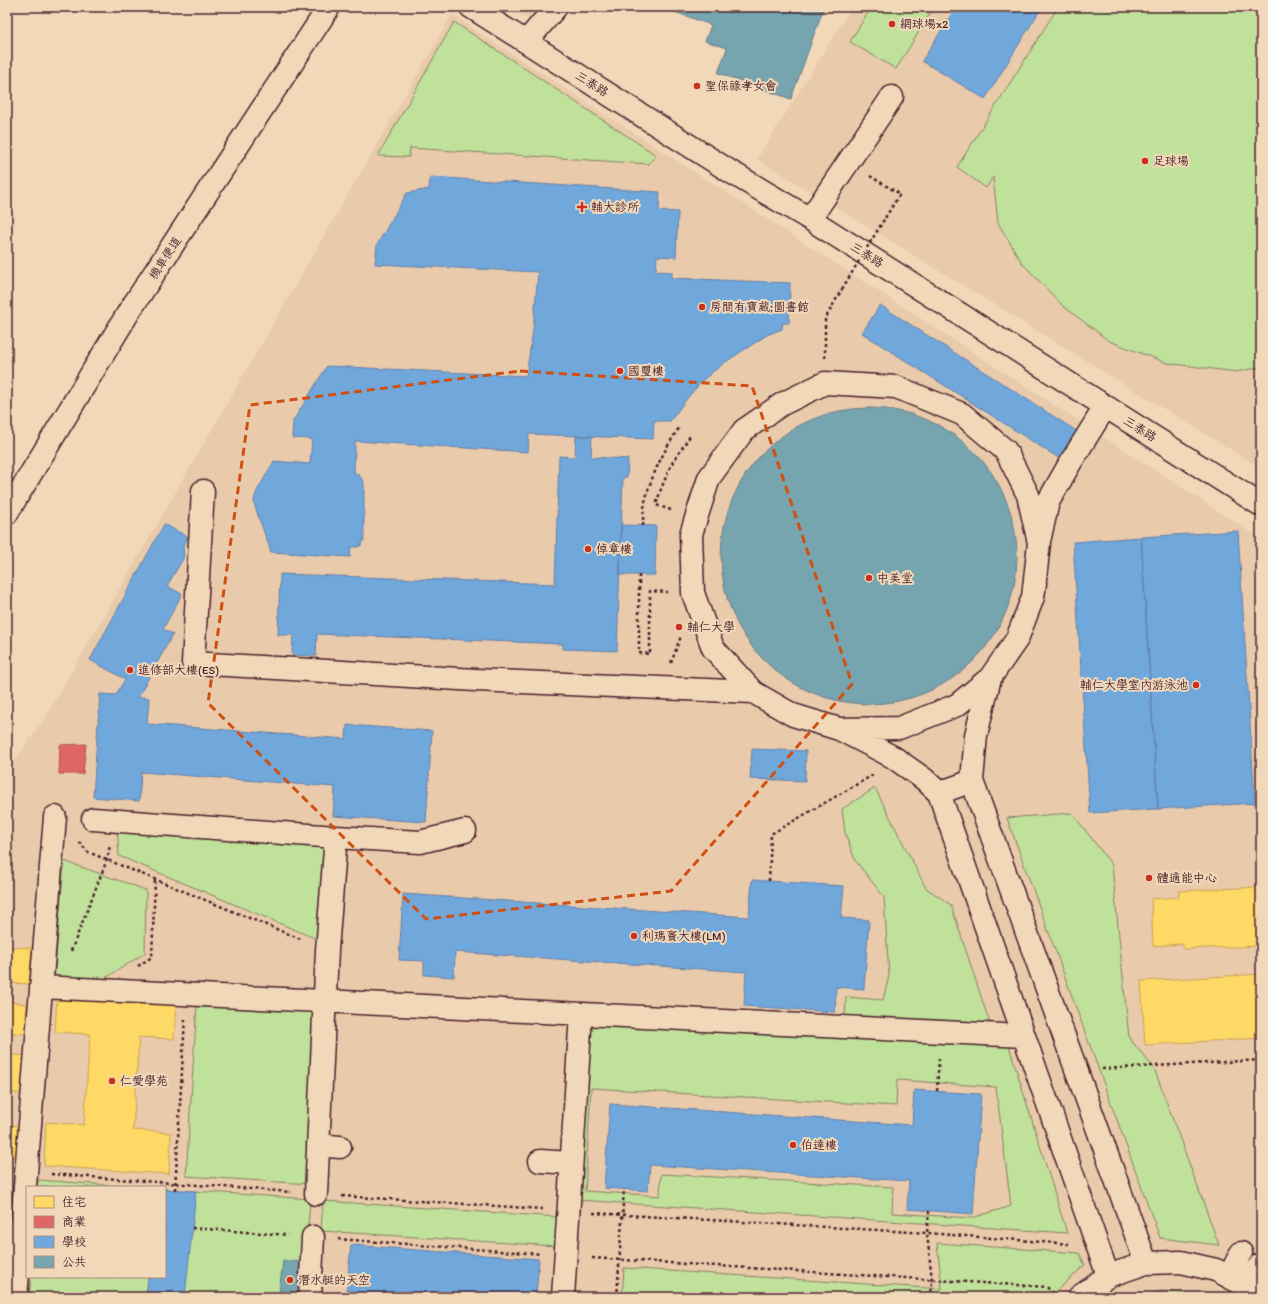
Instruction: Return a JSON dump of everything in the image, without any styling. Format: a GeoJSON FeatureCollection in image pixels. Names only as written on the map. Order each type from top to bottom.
{"type":"FeatureCollection","features":[{"type":"Feature","properties":{"kind":"street","name":"機車便道"},"geometry":{"type":"LineString","coordinates":[[7,513],[130,310],[329,7]]}},
{"type":"Feature","properties":{"kind":"street","name":"三泰路"},"geometry":{"type":"LineString","coordinates":[[471,7],[731,172],[810,219],[1261,505]]}},
{"type":"Feature","properties":{"kind":"street"},"geometry":{"type":"LineString","coordinates":[[526,42],[556,7]]}},
{"type":"Feature","properties":{"kind":"street"},"geometry":{"type":"LineString","coordinates":[[810,219],[892,97]]}},
{"type":"Feature","properties":{"kind":"street"},"geometry":{"type":"LineString","coordinates":[[1038,542],[1028,495],[1006,451],[962,414],[896,387],[825,383],[782,404],[744,430],[709,478],[691,534],[693,593],[714,648],[753,692],[793,715],[839,730],[893,757],[924,779],[939,793],[1108,1276]]}},
{"type":"Feature","properties":{"kind":"street"},"geometry":{"type":"LineString","coordinates":[[839,730],[899,728],[957,705],[990,678],[1017,639],[1033,597],[1038,542],[1048,502],[1068,465],[1105,407]]}},
{"type":"Feature","properties":{"kind":"street"},"geometry":{"type":"LineString","coordinates":[[203,492],[193,663],[475,687],[515,689],[753,692]]}},
{"type":"Feature","properties":{"kind":"street"},"geometry":{"type":"LineString","coordinates":[[990,678],[976,735],[972,781],[1146,1264]]}},
{"type":"Feature","properties":{"kind":"street"},"geometry":{"type":"LineString","coordinates":[[939,793],[972,781]]}},
{"type":"Feature","properties":{"kind":"street"},"geometry":{"type":"LineString","coordinates":[[16,1297],[55,817]]}},
{"type":"Feature","properties":{"kind":"street"},"geometry":{"type":"LineString","coordinates":[[93,819],[420,842],[464,831]]}},
{"type":"Feature","properties":{"kind":"street"},"geometry":{"type":"LineString","coordinates":[[316,1194],[326,1001],[327,950],[336,837]]}},
{"type":"Feature","properties":{"kind":"street"},"geometry":{"type":"LineString","coordinates":[[41,987],[326,1001],[410,1012],[482,1016],[581,1014],[1024,1036]]}},
{"type":"Feature","properties":{"kind":"street"},"geometry":{"type":"LineString","coordinates":[[563,1297],[581,1014]]}},
{"type":"Feature","properties":{"kind":"street"},"geometry":{"type":"LineString","coordinates":[[318,1145],[340,1147]]}},
{"type":"Feature","properties":{"kind":"street"},"geometry":{"type":"LineString","coordinates":[[540,1160],[572,1163]]}},
{"type":"Feature","properties":{"kind":"street"},"geometry":{"type":"LineString","coordinates":[[310,1297],[313,1237]]}},
{"type":"Feature","properties":{"kind":"street"},"geometry":{"type":"LineString","coordinates":[[1240,1253],[1244,1287]]}},
{"type":"Feature","properties":{"kind":"street"},"geometry":{"type":"LineString","coordinates":[[1079,1297],[1108,1276],[1146,1264],[1181,1262],[1216,1270],[1244,1287]]}},
{"type":"Feature","properties":{"kind":"street"},"geometry":{"type":"LineString","coordinates":[[1244,1287],[1261,1264]]}},
{"type":"Feature","properties":{"kind":"path"},"geometry":{"type":"LineString","coordinates":[[825,383],[825,319],[900,194],[878,180]]}},
{"type":"Feature","properties":{"kind":"path"},"geometry":{"type":"LineString","coordinates":[[643,526],[644,507],[650,484],[666,450],[679,428]]}},
{"type":"Feature","properties":{"kind":"path"},"geometry":{"type":"LineString","coordinates":[[690,436],[671,465],[656,505],[696,519]]}},
{"type":"Feature","properties":{"kind":"path"},"geometry":{"type":"LineString","coordinates":[[639,575],[639,653],[650,654],[650,591],[693,593]]}},
{"type":"Feature","properties":{"kind":"path"},"geometry":{"type":"LineString","coordinates":[[670,664],[681,635]]}},
{"type":"Feature","properties":{"kind":"path"},"geometry":{"type":"LineString","coordinates":[[769,881],[771,834],[878,773]]}},
{"type":"Feature","properties":{"kind":"path"},"geometry":{"type":"LineString","coordinates":[[55,817],[88,852],[327,950]]}},
{"type":"Feature","properties":{"kind":"path"},"geometry":{"type":"LineString","coordinates":[[70,952],[107,860]]}},
{"type":"Feature","properties":{"kind":"path"},"geometry":{"type":"LineString","coordinates":[[101,990],[152,957],[155,880]]}},
{"type":"Feature","properties":{"kind":"path"},"geometry":{"type":"LineString","coordinates":[[175,1190],[186,994]]}},
{"type":"Feature","properties":{"kind":"path"},"geometry":{"type":"LineString","coordinates":[[937,1091],[940,1032]]}},
{"type":"Feature","properties":{"kind":"path"},"geometry":{"type":"LineString","coordinates":[[1099,1069],[1261,1060]]}},
{"type":"Feature","properties":{"kind":"path"},"geometry":{"type":"LineString","coordinates":[[616,1297],[624,1189]]}},
{"type":"Feature","properties":{"kind":"path"},"geometry":{"type":"LineString","coordinates":[[929,1211],[927,1233],[932,1280],[931,1297]]}},
{"type":"Feature","properties":{"kind":"path"},"geometry":{"type":"LineString","coordinates":[[192,1228],[566,1256],[1046,1287],[1056,1297]]}},
{"type":"Feature","properties":{"kind":"highlighted area"},"geometry":{"type":"Polygon","coordinates":[[[520,371],[752,386],[852,684],[671,891],[426,919],[208,703],[250,405],[520,371]]]}},
{"type":"Feature","properties":{"kind":"shaded area"},"geometry":{"type":"Polygon","coordinates":[[[507,7],[566,7],[548,29],[507,7]]]}},
{"type":"Feature","properties":{"kind":"shaded area"},"geometry":{"type":"Polygon","coordinates":[[[852,7],[1261,7],[1261,468],[757,159],[852,7]]]}},
{"type":"Feature","properties":{"kind":"shaded area","name":"輔仁大學"},"geometry":{"type":"Polygon","coordinates":[[[452,15],[1261,539],[1261,1297],[7,1297],[7,772],[46,716],[452,15]]]}},
{"type":"Feature","properties":{"kind":"green space","name":"網球場x2"},"geometry":{"type":"Polygon","coordinates":[[[871,7],[934,7],[896,69],[850,42],[871,7]]]}},
{"type":"Feature","properties":{"kind":"green space","name":"足球場"},"geometry":{"type":"Polygon","coordinates":[[[1058,7],[1261,7],[1261,367],[1236,372],[1167,363],[1109,341],[1063,306],[1022,263],[998,223],[993,177],[986,188],[957,167],[1058,7]]]}},
{"type":"Feature","properties":{"kind":"green space"},"geometry":{"type":"Polygon","coordinates":[[[454,22],[656,155],[649,164],[410,148],[409,157],[378,156],[454,22]]]}},
{"type":"Feature","properties":{"kind":"green space"},"geometry":{"type":"Polygon","coordinates":[[[875,788],[926,888],[951,905],[991,1027],[845,1018],[846,997],[883,1000],[889,976],[884,897],[855,860],[845,833],[842,809],[875,788]]]}},
{"type":"Feature","properties":{"kind":"green space"},"geometry":{"type":"Polygon","coordinates":[[[1072,813],[1112,865],[1129,1038],[1154,1068],[1219,1245],[1160,1238],[1007,818],[1072,813]]]}},
{"type":"Feature","properties":{"kind":"green space"},"geometry":{"type":"Polygon","coordinates":[[[117,826],[329,844],[324,942],[119,856],[117,826]]]}},
{"type":"Feature","properties":{"kind":"green space"},"geometry":{"type":"Polygon","coordinates":[[[64,861],[146,890],[145,953],[96,984],[54,982],[64,861]]]}},
{"type":"Feature","properties":{"kind":"green space"},"geometry":{"type":"Polygon","coordinates":[[[197,1004],[320,1009],[309,1184],[186,1176],[197,1004]]]}},
{"type":"Feature","properties":{"kind":"green space"},"geometry":{"type":"Polygon","coordinates":[[[588,1021],[1008,1043],[1067,1233],[577,1200],[588,1021]],[[897,1080],[896,1106],[591,1088],[585,1191],[660,1196],[661,1174],[893,1187],[892,1213],[972,1218],[1011,1206],[996,1087],[897,1080]]]}},
{"type":"Feature","properties":{"kind":"green space"},"geometry":{"type":"Polygon","coordinates":[[[38,1180],[121,1186],[37,1186],[38,1180]]]}},
{"type":"Feature","properties":{"kind":"green space"},"geometry":{"type":"Polygon","coordinates":[[[166,1189],[310,1199],[303,1297],[29,1297],[31,1278],[166,1278],[166,1189]]]}},
{"type":"Feature","properties":{"kind":"green space"},"geometry":{"type":"Polygon","coordinates":[[[323,1201],[558,1217],[555,1246],[321,1231],[323,1201]]]}},
{"type":"Feature","properties":{"kind":"green space"},"geometry":{"type":"Polygon","coordinates":[[[937,1243],[1079,1253],[1085,1265],[1050,1297],[622,1297],[624,1268],[942,1289],[937,1243]]]}},
{"type":"Feature","properties":{"kind":"green space"},"geometry":{"type":"Polygon","coordinates":[[[1162,1291],[1197,1295],[1202,1297],[1137,1297],[1162,1291]]]}},
{"type":"Feature","properties":{"kind":"building: 住宅"},"geometry":{"type":"Polygon","coordinates":[[[1261,887],[1261,946],[1183,949],[1183,944],[1153,946],[1151,899],[1179,897],[1179,891],[1261,887]]]}},
{"type":"Feature","properties":{"kind":"building: 住宅"},"geometry":{"type":"Polygon","coordinates":[[[7,947],[32,948],[29,984],[12,983],[11,1002],[27,1004],[25,1034],[7,1033],[7,947]]]}},
{"type":"Feature","properties":{"kind":"building: 住宅"},"geometry":{"type":"Polygon","coordinates":[[[1261,974],[1261,1038],[1145,1045],[1141,981],[1261,974]]]}},
{"type":"Feature","properties":{"kind":"building: 住宅","name":"仁愛學苑"},"geometry":{"type":"Polygon","coordinates":[[[57,994],[176,1002],[174,1039],[139,1037],[133,1130],[171,1133],[169,1174],[44,1166],[46,1122],[84,1125],[90,1034],[55,1032],[57,994]]]}},
{"type":"Feature","properties":{"kind":"building: 住宅"},"geometry":{"type":"Polygon","coordinates":[[[7,1054],[26,1056],[22,1094],[7,1092],[7,1054]]]}},
{"type":"Feature","properties":{"kind":"building: 住宅"},"geometry":{"type":"Polygon","coordinates":[[[7,1125],[19,1126],[16,1158],[7,1157],[7,1125]]]}},
{"type":"Feature","properties":{"kind":"building: 住宅"},"geometry":{"type":"Polygon","coordinates":[[[7,1194],[11,1194],[8,1223],[7,1223],[7,1194]]]}},
{"type":"Feature","properties":{"kind":"building: 商業"},"geometry":{"type":"Polygon","coordinates":[[[86,744],[83,774],[59,774],[60,745],[86,744]]]}},
{"type":"Feature","properties":{"kind":"building: 學校"},"geometry":{"type":"Polygon","coordinates":[[[956,7],[1042,7],[985,99],[922,61],[956,7]]]}},
{"type":"Feature","properties":{"kind":"building: 學校","name":"國璽樓"},"geometry":{"type":"Polygon","coordinates":[[[430,177],[660,192],[659,211],[678,212],[676,257],[657,256],[656,271],[672,272],[672,278],[790,283],[789,323],[783,323],[782,329],[767,335],[724,363],[704,379],[670,421],[654,421],[653,439],[529,434],[528,452],[355,441],[354,473],[358,474],[364,483],[364,540],[361,545],[358,547],[351,547],[350,557],[271,552],[255,507],[254,500],[257,491],[274,461],[310,464],[312,439],[292,438],[293,421],[327,366],[526,376],[533,330],[538,272],[375,264],[377,245],[407,193],[429,189],[430,177]]]}},
{"type":"Feature","properties":{"kind":"building: 學校"},"geometry":{"type":"Polygon","coordinates":[[[880,305],[1078,432],[1060,459],[862,333],[880,305]]]}},
{"type":"Feature","properties":{"kind":"building: 學校","name":"倬章樓"},"geometry":{"type":"Polygon","coordinates":[[[576,436],[592,436],[591,457],[628,459],[627,477],[623,477],[617,651],[563,649],[563,644],[317,634],[316,656],[292,655],[293,635],[278,635],[280,574],[555,584],[559,456],[575,457],[576,436]]]}},
{"type":"Feature","properties":{"kind":"building: 學校","name":"進修部大樓(ES)"},"geometry":{"type":"Polygon","coordinates":[[[164,524],[188,537],[183,547],[184,557],[167,586],[182,594],[163,629],[173,634],[138,697],[149,698],[147,724],[346,739],[347,725],[432,731],[426,822],[333,816],[335,787],[141,772],[139,801],[93,797],[100,694],[116,695],[125,679],[90,660],[164,524]]]}},
{"type":"Feature","properties":{"kind":"building: 學校"},"geometry":{"type":"Polygon","coordinates":[[[621,525],[656,526],[655,575],[620,575],[621,525]]]}},
{"type":"Feature","properties":{"kind":"building: 學校"},"geometry":{"type":"Polygon","coordinates":[[[1238,531],[1255,803],[1158,809],[1141,537],[1238,531]]]}},
{"type":"Feature","properties":{"kind":"building: 學校"},"geometry":{"type":"Polygon","coordinates":[[[1141,537],[1158,809],[1090,813],[1073,542],[1141,537]]]}},
{"type":"Feature","properties":{"kind":"building: 學校"},"geometry":{"type":"Polygon","coordinates":[[[752,749],[806,751],[805,781],[750,779],[752,749]]]}},
{"type":"Feature","properties":{"kind":"building: 學校","name":"利瑪竇大樓(LM)"},"geometry":{"type":"Polygon","coordinates":[[[752,880],[844,886],[841,918],[869,920],[864,989],[836,987],[835,1012],[744,1006],[746,972],[455,952],[454,977],[424,975],[424,961],[399,960],[403,894],[749,917],[752,880]]]}},
{"type":"Feature","properties":{"kind":"building: 學校","name":"伯達樓"},"geometry":{"type":"Polygon","coordinates":[[[914,1090],[981,1094],[973,1214],[907,1209],[909,1181],[650,1165],[648,1191],[604,1188],[610,1104],[912,1125],[914,1090]]]}},
{"type":"Feature","properties":{"kind":"building: 學校"},"geometry":{"type":"Polygon","coordinates":[[[166,1189],[196,1191],[185,1297],[146,1297],[148,1278],[166,1278],[166,1189]]]}},
{"type":"Feature","properties":{"kind":"building: 學校"},"geometry":{"type":"Polygon","coordinates":[[[351,1245],[539,1259],[536,1297],[346,1297],[351,1245]]]}},
{"type":"Feature","properties":{"kind":"building: 公共"},"geometry":{"type":"Polygon","coordinates":[[[661,7],[824,7],[791,99],[718,73],[727,48],[705,41],[711,25],[661,7]]]}},
{"type":"Feature","properties":{"kind":"building: 公共","name":"中美堂"},"geometry":{"type":"Polygon","coordinates":[[[854,408],[884,408],[912,414],[939,425],[963,441],[984,462],[1000,486],[1011,513],[1017,541],[1017,571],[1011,599],[1000,626],[984,650],[963,671],[939,687],[912,698],[884,704],[854,704],[826,698],[799,687],[775,671],[754,650],[738,626],[727,599],[721,571],[721,541],[727,513],[738,486],[754,462],[775,441],[799,425],[826,414],[854,408]]]}},
{"type":"Feature","properties":{"kind":"building: 公共"},"geometry":{"type":"Polygon","coordinates":[[[283,1260],[302,1262],[300,1295],[279,1293],[283,1260]]]}},
{"type":"Feature","properties":{"kind":"place","name":"網球場x2"},"geometry":{"type":"Point","coordinates":[892,24]}},
{"type":"Feature","properties":{"kind":"place","name":"聖保祿孝女會"},"geometry":{"type":"Point","coordinates":[697,86]}},
{"type":"Feature","properties":{"kind":"place","name":"足球場"},"geometry":{"type":"Point","coordinates":[1145,161]}},
{"type":"Feature","properties":{"kind":"place","name":"輔大診所"},"geometry":{"type":"Point","coordinates":[582,207]}},
{"type":"Feature","properties":{"kind":"place","name":"房間有寶藏;圖書館"},"geometry":{"type":"Point","coordinates":[702,307]}},
{"type":"Feature","properties":{"kind":"place","name":"國璽樓"},"geometry":{"type":"Point","coordinates":[620,371]}},
{"type":"Feature","properties":{"kind":"place","name":"倬章樓"},"geometry":{"type":"Point","coordinates":[588,549]}},
{"type":"Feature","properties":{"kind":"place","name":"中美堂"},"geometry":{"type":"Point","coordinates":[869,578]}},
{"type":"Feature","properties":{"kind":"place","name":"輔仁大學"},"geometry":{"type":"Point","coordinates":[679,627]}},
{"type":"Feature","properties":{"kind":"place","name":"進修部大樓(ES)"},"geometry":{"type":"Point","coordinates":[130,670]}},
{"type":"Feature","properties":{"kind":"place","name":"輔仁大學室內游泳池"},"geometry":{"type":"Point","coordinates":[1196,685]}},
{"type":"Feature","properties":{"kind":"place","name":"體適能中心"},"geometry":{"type":"Point","coordinates":[1149,878]}},
{"type":"Feature","properties":{"kind":"place","name":"利瑪竇大樓(LM)"},"geometry":{"type":"Point","coordinates":[634,936]}},
{"type":"Feature","properties":{"kind":"place","name":"仁愛學苑"},"geometry":{"type":"Point","coordinates":[112,1081]}},
{"type":"Feature","properties":{"kind":"place","name":"伯達樓"},"geometry":{"type":"Point","coordinates":[793,1145]}},
{"type":"Feature","properties":{"kind":"place","name":"潛水艇的天空"},"geometry":{"type":"Point","coordinates":[290,1280]}}]}
